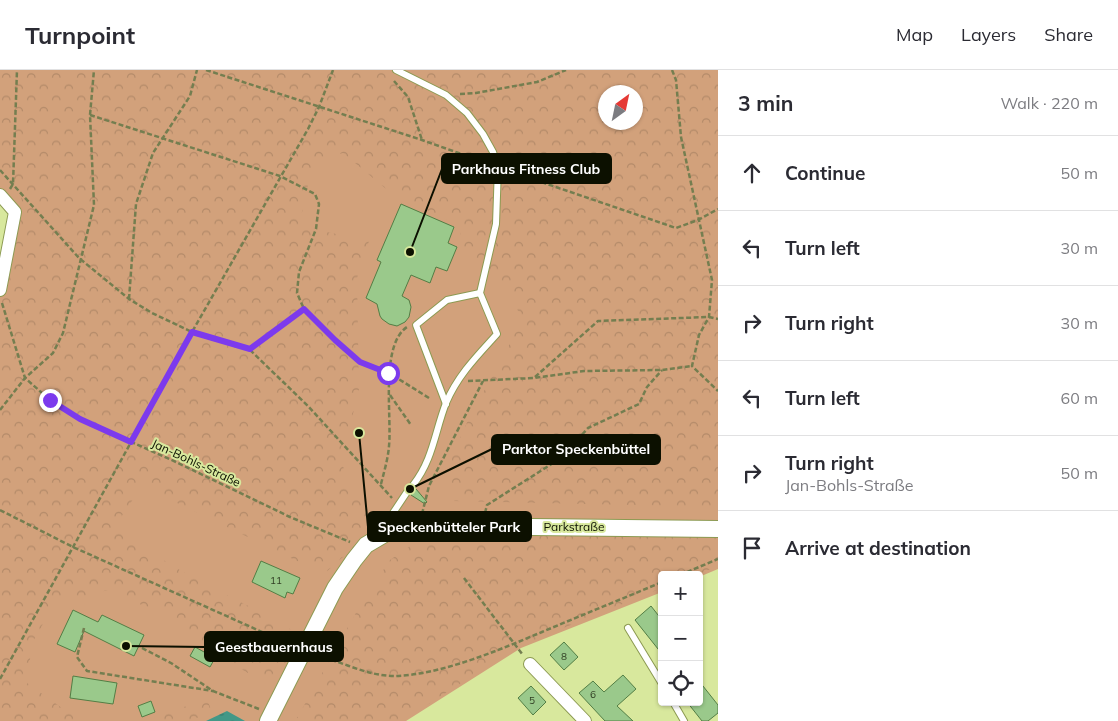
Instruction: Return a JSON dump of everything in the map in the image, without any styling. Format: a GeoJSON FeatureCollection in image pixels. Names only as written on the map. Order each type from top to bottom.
{"type":"FeatureCollection","features":[{"type":"Feature","properties":{"kind":"street"},"geometry":{"type":"LineString","coordinates":[[0,290],[15,212],[1,196]]}},
{"type":"Feature","properties":{"kind":"street","name":"Parkstraße"},"geometry":{"type":"LineString","coordinates":[[270,717],[305,651],[335,588],[366,545],[388,532],[419,527],[448,526],[718,529]]}},
{"type":"Feature","properties":{"kind":"street"},"geometry":{"type":"LineString","coordinates":[[530,664],[585,721]]}},
{"type":"Feature","properties":{"kind":"lane"},"geometry":{"type":"LineString","coordinates":[[396,70],[446,95],[467,114],[483,134],[493,152],[498,167],[496,224],[480,293],[497,334],[469,364],[457,381],[446,404],[434,447],[419,478],[413,485]]}},
{"type":"Feature","properties":{"kind":"lane"},"geometry":{"type":"LineString","coordinates":[[446,404],[416,324],[447,300],[480,293]]}},
{"type":"Feature","properties":{"kind":"lane"},"geometry":{"type":"LineString","coordinates":[[388,532],[391,516],[407,492]]}},
{"type":"Feature","properties":{"kind":"lane"},"geometry":{"type":"LineString","coordinates":[[628,628],[658,677]]}},
{"type":"Feature","properties":{"kind":"lane"},"geometry":{"type":"LineString","coordinates":[[675,706],[684,721]]}},
{"type":"Feature","properties":{"kind":"path"},"geometry":{"type":"LineString","coordinates":[[1,196],[13,184],[16,70]]}},
{"type":"Feature","properties":{"kind":"path"},"geometry":{"type":"LineString","coordinates":[[0,410],[25,378],[53,353],[63,333],[94,205],[90,116],[94,70]]}},
{"type":"Feature","properties":{"kind":"path"},"geometry":{"type":"LineString","coordinates":[[129,299],[136,204],[153,153],[190,96],[197,70]]}},
{"type":"Feature","properties":{"kind":"path"},"geometry":{"type":"LineString","coordinates":[[206,70],[422,140],[676,228],[698,220],[718,209]]}},
{"type":"Feature","properties":{"kind":"path"},"geometry":{"type":"LineString","coordinates":[[0,679],[192,332],[308,129],[319,107],[333,70]]}},
{"type":"Feature","properties":{"kind":"path"},"geometry":{"type":"LineString","coordinates":[[446,95],[476,93],[537,82],[566,70]]}},
{"type":"Feature","properties":{"kind":"path"},"geometry":{"type":"LineString","coordinates":[[672,70],[676,80],[681,137],[712,280],[709,317],[699,335],[692,366]]}},
{"type":"Feature","properties":{"kind":"path"},"geometry":{"type":"LineString","coordinates":[[391,77],[408,97],[422,140]]}},
{"type":"Feature","properties":{"kind":"path"},"geometry":{"type":"LineString","coordinates":[[90,116],[280,176],[315,194],[318,204],[316,229],[299,272],[297,293],[304,309],[360,362],[388,373],[429,398]]}},
{"type":"Feature","properties":{"kind":"path"},"geometry":{"type":"LineString","coordinates":[[0,170],[80,258],[129,299],[152,313],[192,332],[250,349],[308,406],[381,484],[398,505]]}},
{"type":"Feature","properties":{"kind":"path"},"geometry":{"type":"LineString","coordinates":[[0,294],[25,378]]}},
{"type":"Feature","properties":{"kind":"path"},"geometry":{"type":"LineString","coordinates":[[250,349],[304,309]]}},
{"type":"Feature","properties":{"kind":"path"},"geometry":{"type":"LineString","coordinates":[[534,378],[598,321],[709,317],[718,319]]}},
{"type":"Feature","properties":{"kind":"path"},"geometry":{"type":"LineString","coordinates":[[381,484],[389,448],[390,395],[388,373],[391,354],[398,337],[405,328],[416,324]]}},
{"type":"Feature","properties":{"kind":"path"},"geometry":{"type":"LineString","coordinates":[[457,381],[483,382],[534,378],[584,371],[662,370],[692,366]]}},
{"type":"Feature","properties":{"kind":"path"},"geometry":{"type":"LineString","coordinates":[[692,366],[718,391]]}},
{"type":"Feature","properties":{"kind":"path"},"geometry":{"type":"LineString","coordinates":[[481,527],[487,505],[561,458],[588,428],[639,404],[647,388],[662,370]]}},
{"type":"Feature","properties":{"kind":"path","name":"Jan-Bohls-Straße"},"geometry":{"type":"LineString","coordinates":[[25,378],[50,400],[80,419],[290,517],[350,542],[366,545]]}},
{"type":"Feature","properties":{"kind":"path"},"geometry":{"type":"LineString","coordinates":[[419,527],[429,486],[483,382]]}},
{"type":"Feature","properties":{"kind":"path"},"geometry":{"type":"LineString","coordinates":[[390,395],[410,425]]}},
{"type":"Feature","properties":{"kind":"path"},"geometry":{"type":"LineString","coordinates":[[0,510],[73,547],[305,651],[363,670],[392,676],[420,674],[458,664],[514,644],[658,584]]}},
{"type":"Feature","properties":{"kind":"path"},"geometry":{"type":"LineString","coordinates":[[690,571],[718,559]]}},
{"type":"Feature","properties":{"kind":"path"},"geometry":{"type":"LineString","coordinates":[[464,578],[530,664]]}},
{"type":"Feature","properties":{"kind":"path"},"geometry":{"type":"LineString","coordinates":[[84,628],[77,656],[87,671],[213,691]]}},
{"type":"Feature","properties":{"kind":"path"},"geometry":{"type":"LineString","coordinates":[[142,648],[171,663],[213,691],[270,717]]}},
{"type":"Feature","properties":{"kind":"green space"},"geometry":{"type":"Polygon","coordinates":[[[0,70],[718,70],[718,569],[703,575],[703,571],[658,571],[658,594],[521,648],[406,721],[0,721],[0,297],[17,212],[0,191],[0,70]]]}},
{"type":"Feature","properties":{"kind":"green space"},"geometry":{"type":"Polygon","coordinates":[[[0,70],[718,70],[718,507],[452,501],[452,456],[469,418],[508,348],[520,314],[507,293],[466,253],[458,225],[391,193],[343,153],[313,162],[299,226],[369,241],[357,278],[359,396],[338,457],[375,528],[324,574],[142,486],[113,529],[183,572],[301,635],[286,668],[272,688],[217,654],[171,618],[108,590],[55,603],[32,643],[27,683],[69,713],[88,721],[0,721],[0,301],[3,295],[22,202],[19,185],[0,165],[0,70]]]}},
{"type":"Feature","properties":{"kind":"green space"},"geometry":{"type":"Polygon","coordinates":[[[457,534],[718,536],[718,566],[703,572],[658,571],[658,590],[519,646],[402,721],[317,721],[297,718],[362,602],[390,560],[410,546],[457,534]]]}},
{"type":"Feature","properties":{"kind":"green space"},"geometry":{"type":"Polygon","coordinates":[[[207,698],[212,713],[187,721],[148,721],[207,698]]]}},
{"type":"Feature","properties":{"kind":"water"},"geometry":{"type":"Polygon","coordinates":[[[227,711],[245,721],[206,721],[227,711]]]}},
{"type":"Feature","properties":{"kind":"building"},"geometry":{"type":"Polygon","coordinates":[[[401,204],[454,227],[448,243],[457,247],[447,271],[436,267],[430,283],[411,275],[402,296],[409,300],[411,307],[409,317],[405,322],[397,326],[389,324],[382,319],[377,304],[366,298],[381,262],[377,260],[401,204]]]}},
{"type":"Feature","properties":{"kind":"building"},"geometry":{"type":"Polygon","coordinates":[[[416,489],[427,502],[425,504],[411,495],[411,490],[416,489]]]}},
{"type":"Feature","properties":{"kind":"building"},"geometry":{"type":"Polygon","coordinates":[[[261,561],[300,578],[293,594],[287,592],[285,598],[252,582],[261,561]]]}},
{"type":"Feature","properties":{"kind":"building"},"geometry":{"type":"Polygon","coordinates":[[[651,606],[658,615],[658,649],[635,620],[651,606]]]}},
{"type":"Feature","properties":{"kind":"building"},"geometry":{"type":"Polygon","coordinates":[[[73,610],[98,622],[102,615],[144,635],[134,656],[84,631],[75,652],[57,644],[73,610]]]}},
{"type":"Feature","properties":{"kind":"building"},"geometry":{"type":"Polygon","coordinates":[[[564,642],[578,657],[564,670],[550,655],[564,642]]]}},
{"type":"Feature","properties":{"kind":"building"},"geometry":{"type":"Polygon","coordinates":[[[195,647],[215,658],[210,667],[190,656],[195,647]]]}},
{"type":"Feature","properties":{"kind":"building"},"geometry":{"type":"Polygon","coordinates":[[[623,675],[636,689],[617,706],[633,721],[605,721],[579,693],[593,681],[604,692],[623,675]]]}},
{"type":"Feature","properties":{"kind":"building"},"geometry":{"type":"Polygon","coordinates":[[[73,676],[117,683],[113,704],[70,698],[73,676]]]}},
{"type":"Feature","properties":{"kind":"building"},"geometry":{"type":"Polygon","coordinates":[[[531,686],[546,702],[533,715],[518,698],[531,686]]]}},
{"type":"Feature","properties":{"kind":"building"},"geometry":{"type":"Polygon","coordinates":[[[703,686],[718,705],[718,713],[708,721],[702,721],[690,706],[703,706],[703,686]]]}},
{"type":"Feature","properties":{"kind":"building"},"geometry":{"type":"Polygon","coordinates":[[[151,701],[155,712],[142,717],[138,706],[151,701]]]}},
{"type":"Feature","properties":{"kind":"place","name":"Parkhaus Fitness Club"},"geometry":{"type":"Point","coordinates":[410,252]}},
{"type":"Feature","properties":{"kind":"place","name":"Speckenbütteler Park"},"geometry":{"type":"Point","coordinates":[359,433]}},
{"type":"Feature","properties":{"kind":"place","name":"Parktor Speckenbüttel"},"geometry":{"type":"Point","coordinates":[410,489]}},
{"type":"Feature","properties":{"kind":"place","name":"Geestbauernhaus"},"geometry":{"type":"Point","coordinates":[126,646]}},
{"type":"Feature","properties":{"kind":"route"},"geometry":{"type":"LineString","coordinates":[[50,400],[80,419],[131,442],[192,332],[250,349],[304,309],[360,362],[388,373]]}}]}
